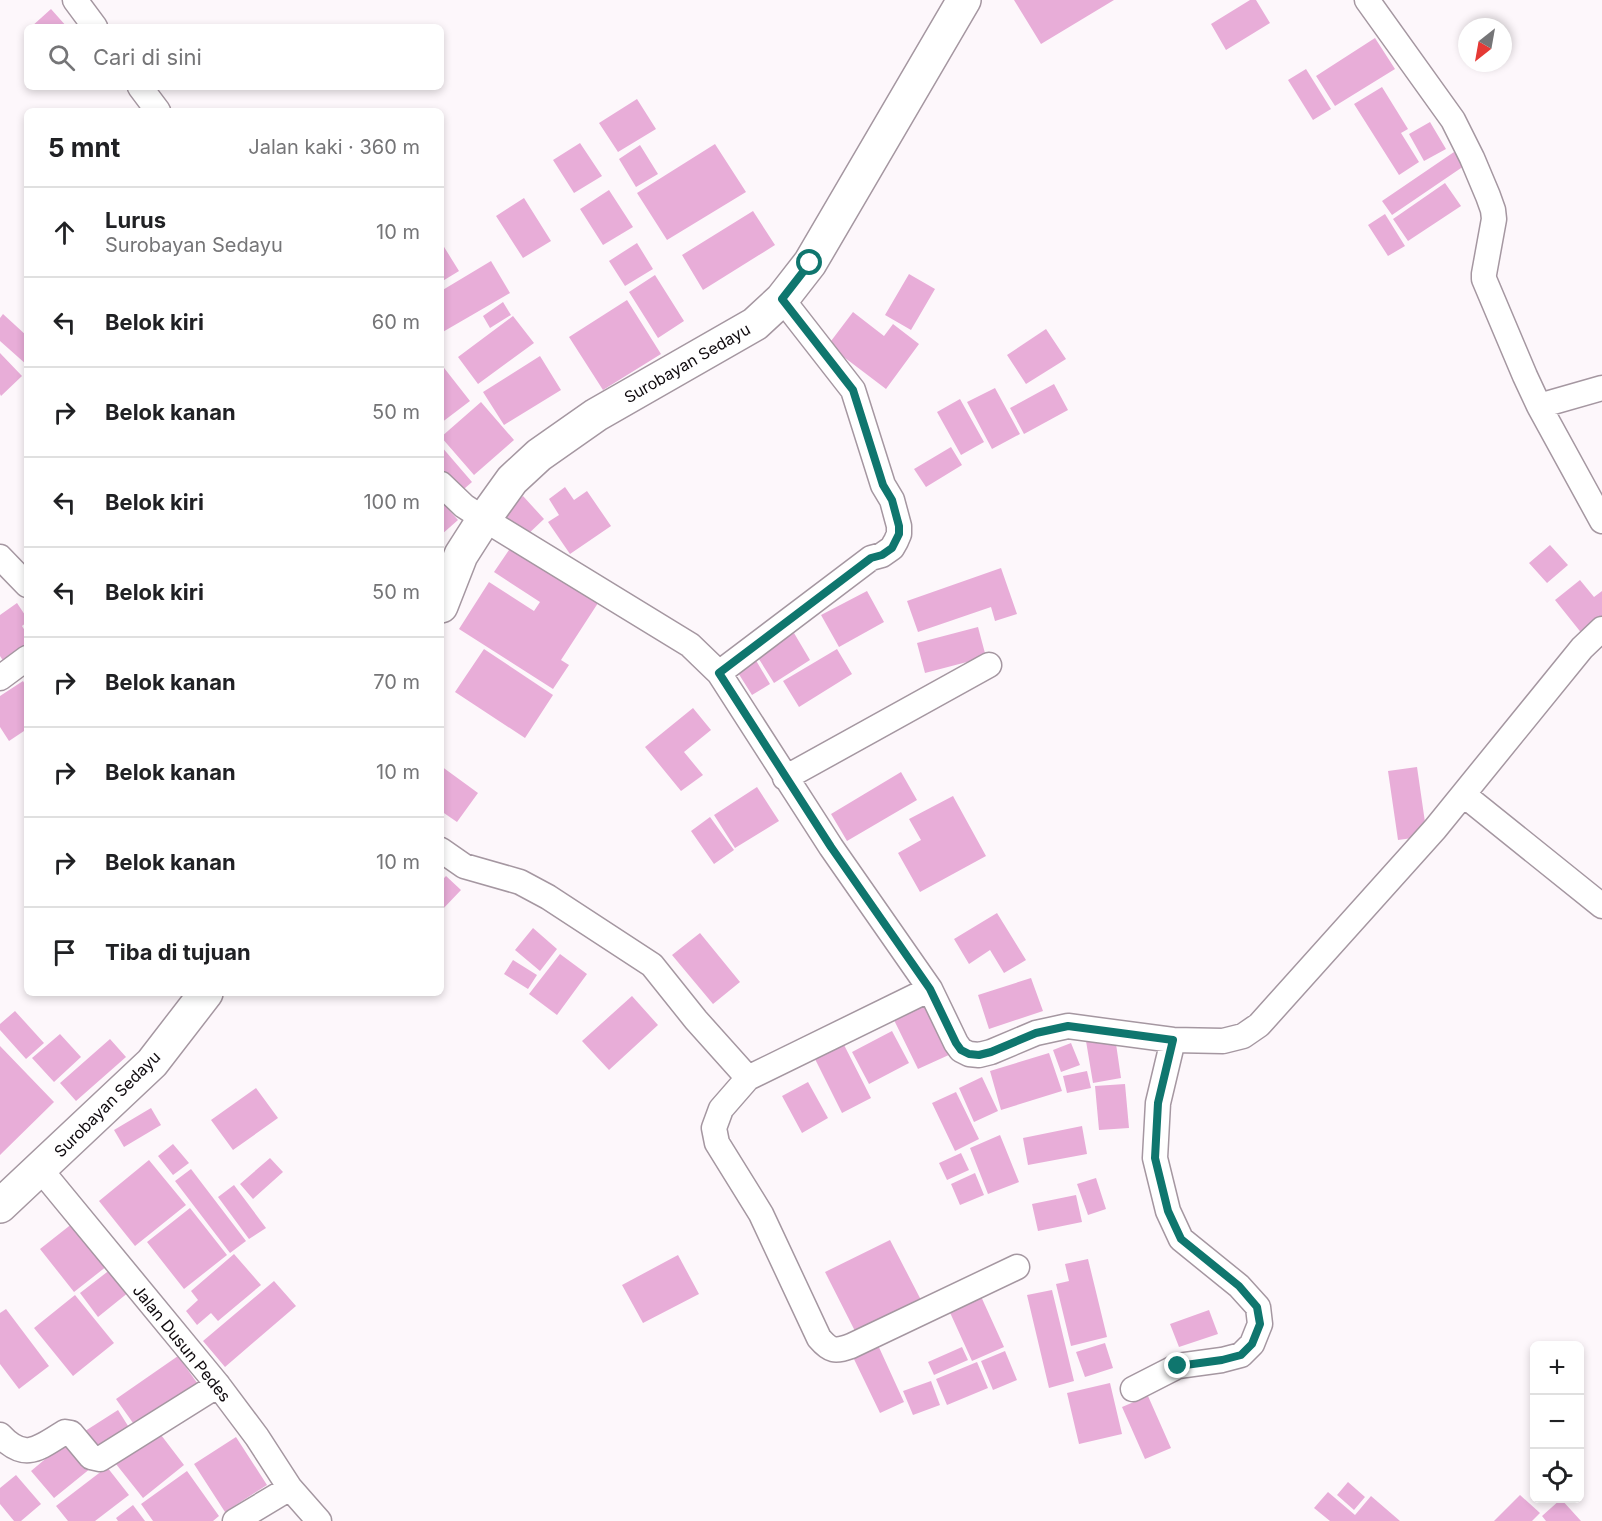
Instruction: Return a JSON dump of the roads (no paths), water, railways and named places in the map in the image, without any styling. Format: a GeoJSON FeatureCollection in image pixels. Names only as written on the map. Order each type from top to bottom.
{"type":"FeatureCollection","features":[{"type":"Feature","properties":{"kind":"main road","name":"Surobayan Sedayu"},"geometry":{"type":"LineString","coordinates":[[444,598],[461,555],[484,519],[512,480],[538,455],[596,415],[755,324],[782,299],[810,263],[964,0]]}},
{"type":"Feature","properties":{"kind":"main road","name":"Surobayan Sedayu"},"geometry":{"type":"LineString","coordinates":[[0,1206],[152,1063],[204,996]]}},
{"type":"Feature","properties":{"kind":"street"},"geometry":{"type":"LineString","coordinates":[[75,0],[93,24]]}},
{"type":"Feature","properties":{"kind":"street"},"geometry":{"type":"LineString","coordinates":[[1366,0],[1453,120],[1472,158],[1488,195],[1494,219],[1484,279],[1539,406],[1602,521]]}},
{"type":"Feature","properties":{"kind":"street"},"geometry":{"type":"LineString","coordinates":[[142,90],[156,108]]}},
{"type":"Feature","properties":{"kind":"street"},"geometry":{"type":"LineString","coordinates":[[719,673],[871,558],[882,555],[892,548],[899,534],[892,500],[883,485],[853,390],[782,299]]}},
{"type":"Feature","properties":{"kind":"street"},"geometry":{"type":"LineString","coordinates":[[1539,406],[1602,388]]}},
{"type":"Feature","properties":{"kind":"street"},"geometry":{"type":"LineString","coordinates":[[444,487],[464,506],[484,519],[690,645],[719,673],[831,847],[930,989],[956,1043],[961,1050],[969,1054],[979,1055],[991,1052],[1036,1033],[1068,1026],[1173,1040],[1223,1041],[1243,1036],[1259,1025],[1436,829],[1582,648],[1602,629]]}},
{"type":"Feature","properties":{"kind":"street"},"geometry":{"type":"LineString","coordinates":[[0,557],[24,582]]}},
{"type":"Feature","properties":{"kind":"street"},"geometry":{"type":"LineString","coordinates":[[0,678],[24,660]]}},
{"type":"Feature","properties":{"kind":"street"},"geometry":{"type":"LineString","coordinates":[[785,778],[989,665]]}},
{"type":"Feature","properties":{"kind":"street"},"geometry":{"type":"LineString","coordinates":[[1464,795],[1602,906]]}},
{"type":"Feature","properties":{"kind":"street"},"geometry":{"type":"LineString","coordinates":[[444,852],[464,866],[520,882],[548,897],[652,964],[696,1020],[748,1078]]}},
{"type":"Feature","properties":{"kind":"street"},"geometry":{"type":"LineString","coordinates":[[930,989],[748,1078],[721,1109],[714,1128],[717,1143],[761,1214],[819,1338],[827,1347],[839,1351],[851,1346],[1017,1267]]}},
{"type":"Feature","properties":{"kind":"street"},"geometry":{"type":"LineString","coordinates":[[1133,1389],[1178,1366],[1241,1355],[1252,1344],[1260,1324],[1257,1307],[1239,1286],[1181,1239],[1168,1211],[1155,1158],[1158,1103],[1173,1040]]}},
{"type":"Feature","properties":{"kind":"street","name":"Jalan Dusun Pedes"},"geometry":{"type":"LineString","coordinates":[[40,1170],[218,1385],[257,1437],[290,1488],[319,1521]]}},
{"type":"Feature","properties":{"kind":"street"},"geometry":{"type":"LineString","coordinates":[[0,1436],[7,1443],[22,1451],[43,1446],[68,1432],[92,1457],[100,1460],[218,1385]]}},
{"type":"Feature","properties":{"kind":"street"},"geometry":{"type":"LineString","coordinates":[[235,1521],[290,1488]]}}]}
